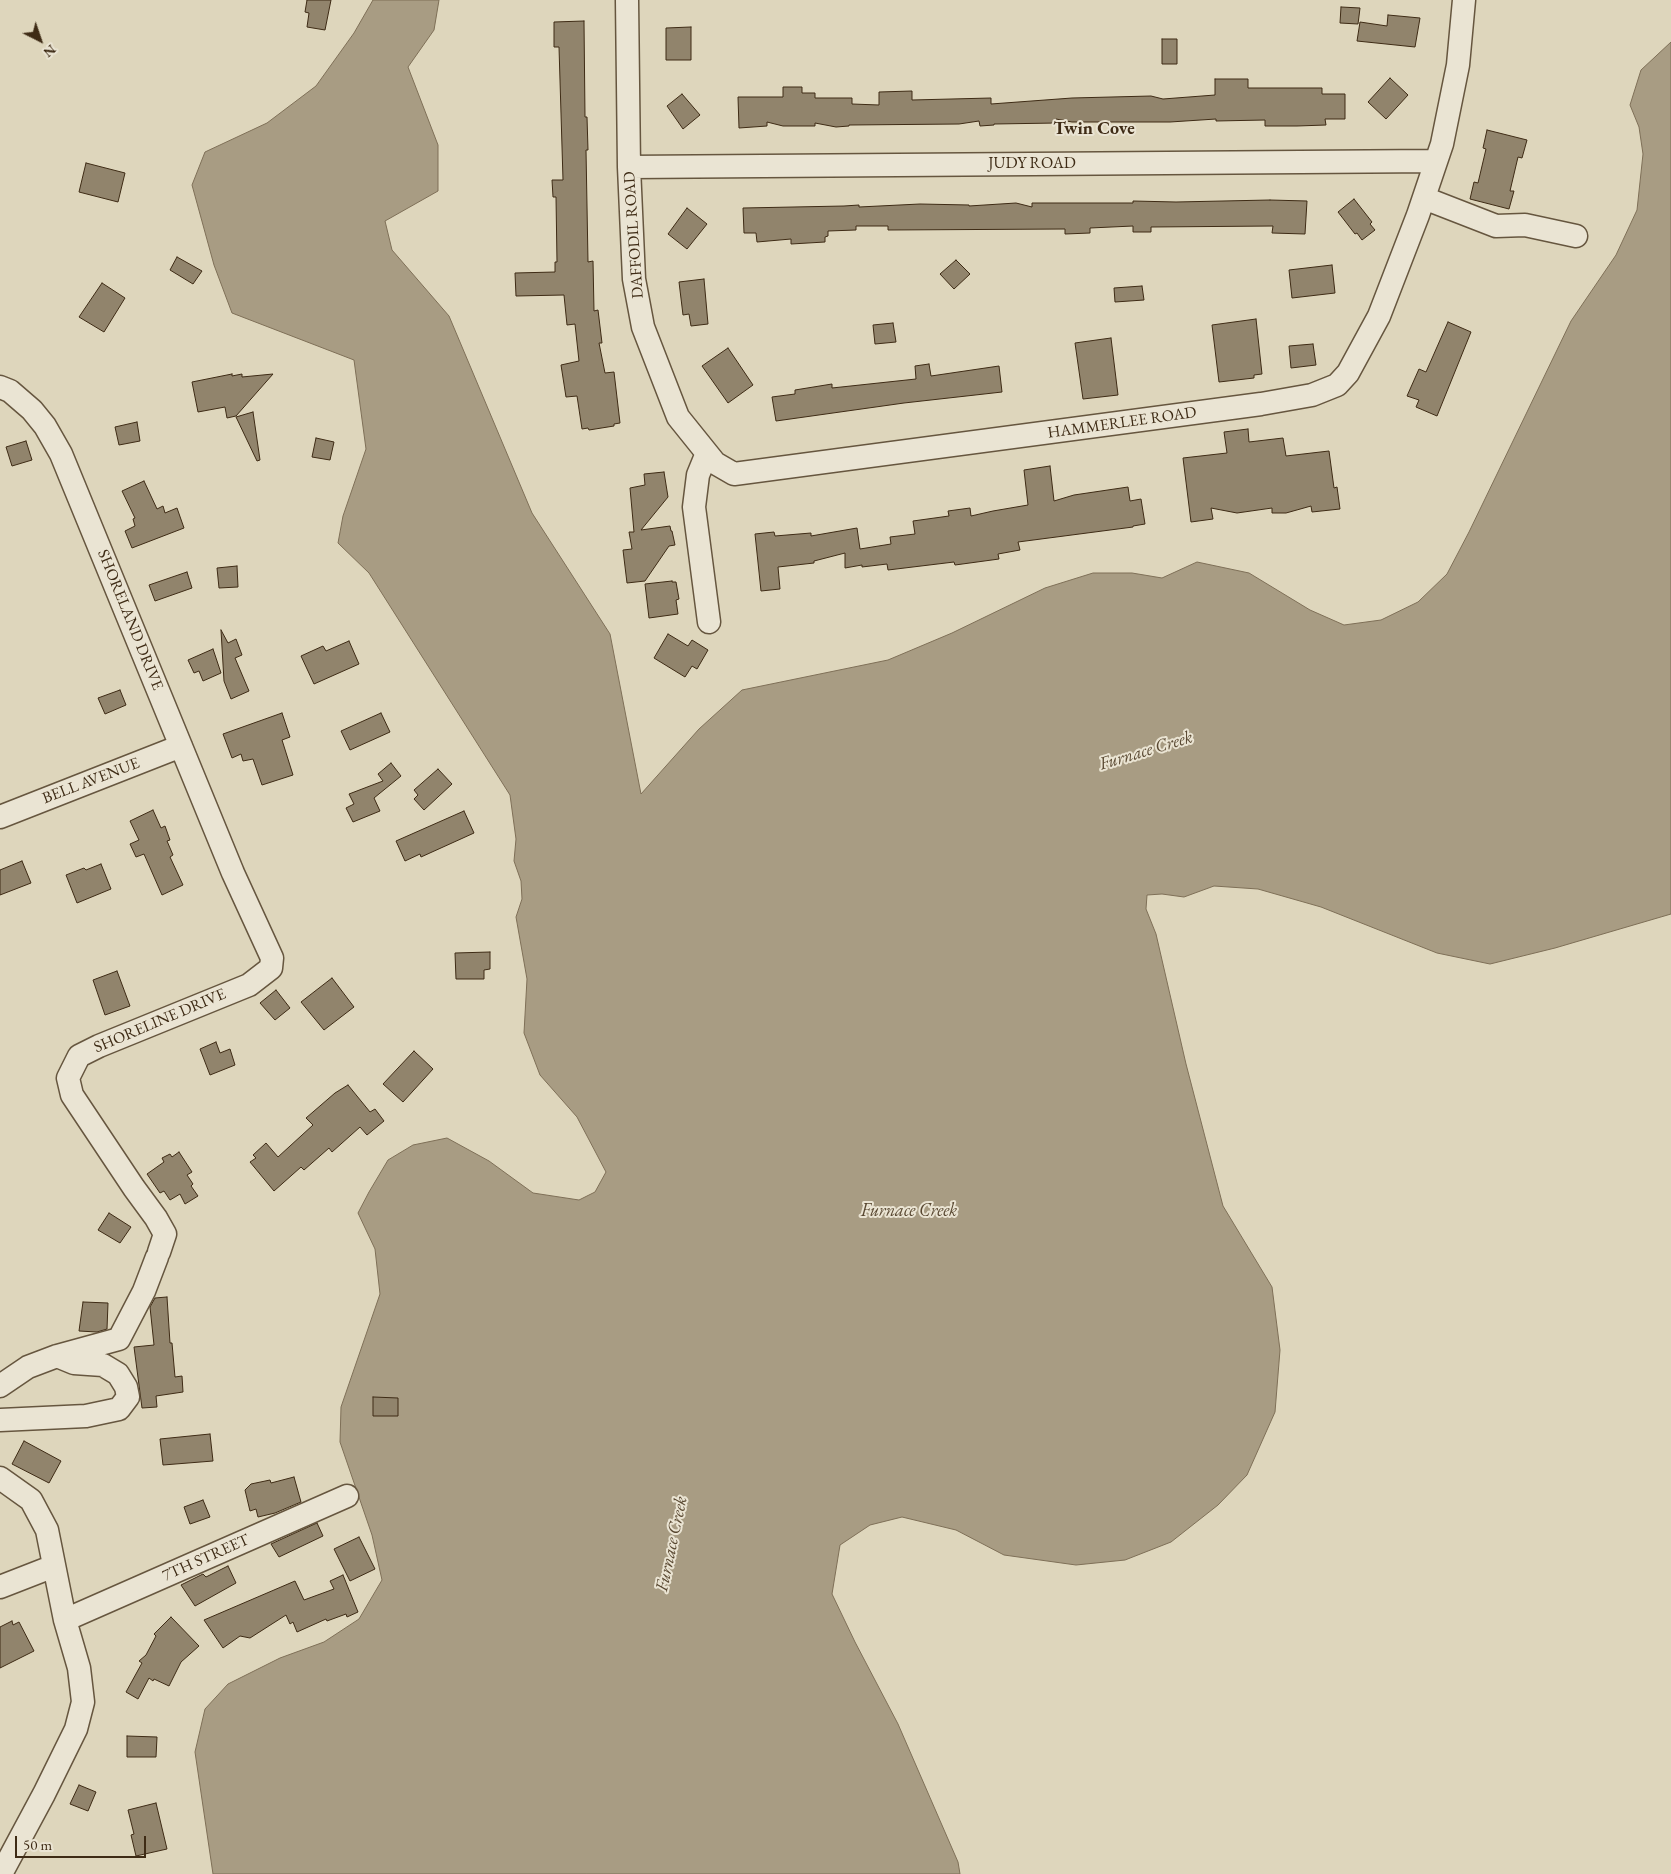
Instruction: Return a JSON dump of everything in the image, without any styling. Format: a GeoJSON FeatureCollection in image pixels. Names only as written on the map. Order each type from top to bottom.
{"type":"FeatureCollection","features":[{"type":"Feature","properties":{"kind":"street","name":"DAFFODIL ROAD"},"geometry":{"type":"LineString","coordinates":[[626,0],[629,167],[634,279],[643,327],[678,417],[707,453]]}},
{"type":"Feature","properties":{"kind":"street","name":"HAMMERLEE ROAD"},"geometry":{"type":"LineString","coordinates":[[707,453],[715,464],[734,474],[1251,406],[1312,394],[1337,385],[1348,373],[1379,316],[1424,198],[1442,144],[1458,65],[1464,0]]}},
{"type":"Feature","properties":{"kind":"street","name":"JUDY ROAD"},"geometry":{"type":"LineString","coordinates":[[629,167],[1435,161]]}},
{"type":"Feature","properties":{"kind":"street"},"geometry":{"type":"LineString","coordinates":[[1424,198],[1496,226],[1525,225],[1576,236]]}},
{"type":"Feature","properties":{"kind":"street","name":"SHORELAND DRIVE"},"geometry":{"type":"LineString","coordinates":[[0,387],[10,391],[32,410],[45,426],[61,454],[234,873]]}},
{"type":"Feature","properties":{"kind":"street"},"geometry":{"type":"LineString","coordinates":[[707,453],[698,475],[694,507],[708,622]]}},
{"type":"Feature","properties":{"kind":"street","name":"BELL AVENUE"},"geometry":{"type":"LineString","coordinates":[[0,817],[181,746]]}},
{"type":"Feature","properties":{"kind":"street","name":"SHORELINE DRIVE"},"geometry":{"type":"LineString","coordinates":[[0,1386],[28,1367],[57,1356],[119,1339],[144,1291],[166,1234],[72,1095],[68,1078],[79,1056],[248,985],[271,968],[272,958],[234,873]]}},
{"type":"Feature","properties":{"kind":"street"},"geometry":{"type":"LineString","coordinates":[[0,1420],[86,1416],[119,1409],[128,1397],[126,1387],[118,1374],[103,1365],[74,1363],[57,1356]]}},
{"type":"Feature","properties":{"kind":"street"},"geometry":{"type":"LineString","coordinates":[[0,1478],[31,1500],[47,1530],[65,1620],[79,1668],[83,1702],[76,1729],[1,1874]]}},
{"type":"Feature","properties":{"kind":"street","name":"7TH STREET"},"geometry":{"type":"LineString","coordinates":[[65,1620],[346,1496]]}},
{"type":"Feature","properties":{"kind":"street"},"geometry":{"type":"LineString","coordinates":[[0,1587],[54,1566]]}},
{"type":"Feature","properties":{"kind":"water","name":"Furnace Creek"},"geometry":{"type":"Polygon","coordinates":[[[373,0],[439,0],[434,30],[408,67],[438,145],[438,191],[385,221],[392,250],[449,316],[532,513],[610,634],[641,794],[699,729],[742,690],[888,660],[952,633],[1045,588],[1093,573],[1132,573],[1162,578],[1197,562],[1249,573],[1310,610],[1344,625],[1381,620],[1418,602],[1447,574],[1571,321],[1616,255],[1637,210],[1643,154],[1639,127],[1630,105],[1641,70],[1671,42],[1671,914],[1555,948],[1490,964],[1437,953],[1321,907],[1258,889],[1214,886],[1184,897],[1162,894],[1147,895],[1146,909],[1156,934],[1186,1064],[1223,1206],[1272,1287],[1280,1350],[1275,1412],[1247,1475],[1218,1505],[1171,1542],[1125,1560],[1076,1565],[1004,1555],[956,1530],[902,1517],[870,1525],[840,1545],[832,1594],[898,1724],[958,1862],[960,1874],[213,1874],[195,1752],[205,1709],[228,1684],[280,1658],[324,1642],[359,1619],[382,1580],[372,1535],[340,1442],[341,1407],[380,1294],[375,1249],[358,1213],[369,1192],[388,1160],[413,1145],[447,1138],[489,1161],[533,1193],[579,1200],[595,1192],[606,1172],[577,1117],[540,1075],[524,1033],[527,979],[516,917],[522,899],[521,881],[514,861],[516,839],[510,795],[369,573],[338,543],[343,516],[366,449],[354,360],[232,313],[214,265],[192,185],[205,152],[267,123],[316,86],[354,33],[373,0]]]}},
{"type":"Feature","properties":{"kind":"building"},"geometry":{"type":"Polygon","coordinates":[[[307,0],[331,0],[325,30],[307,27],[309,13],[305,12],[307,0]]]}},
{"type":"Feature","properties":{"kind":"building"},"geometry":{"type":"Polygon","coordinates":[[[1341,7],[1360,8],[1358,24],[1340,23],[1341,7]]]}},
{"type":"Feature","properties":{"kind":"building"},"geometry":{"type":"Polygon","coordinates":[[[1388,15],[1420,18],[1415,47],[1357,41],[1360,22],[1387,26],[1388,15]]]}},
{"type":"Feature","properties":{"kind":"building"},"geometry":{"type":"Polygon","coordinates":[[[584,21],[585,117],[587,117],[588,150],[586,150],[588,262],[593,261],[594,311],[598,310],[602,343],[599,343],[605,373],[614,372],[620,423],[614,424],[614,426],[589,430],[588,428],[582,429],[577,396],[566,397],[561,365],[579,361],[575,324],[567,325],[564,295],[516,296],[515,273],[555,272],[555,262],[557,262],[556,197],[553,197],[552,180],[563,180],[559,47],[554,47],[554,22],[584,21]]]}},
{"type":"Feature","properties":{"kind":"building"},"geometry":{"type":"Polygon","coordinates":[[[691,27],[691,60],[666,60],[666,28],[691,27]]]}},
{"type":"Feature","properties":{"kind":"building"},"geometry":{"type":"Polygon","coordinates":[[[1162,39],[1177,39],[1177,64],[1162,64],[1162,39]]]}},
{"type":"Feature","properties":{"kind":"building"},"geometry":{"type":"Polygon","coordinates":[[[1390,78],[1408,95],[1386,119],[1368,102],[1390,78]]]}},
{"type":"Feature","properties":{"kind":"building"},"geometry":{"type":"Polygon","coordinates":[[[1215,79],[1248,79],[1248,88],[1322,88],[1322,94],[1345,94],[1345,119],[1325,119],[1326,125],[1297,126],[1265,126],[1265,120],[1216,121],[1216,119],[1170,122],[1072,122],[1056,119],[1057,123],[980,126],[979,121],[959,124],[849,125],[836,127],[815,123],[815,126],[783,126],[767,122],[767,126],[739,128],[738,97],[783,97],[783,87],[802,87],[802,93],[815,93],[815,98],[852,98],[852,104],[879,105],[879,92],[912,91],[912,100],[991,98],[991,104],[1072,98],[1151,96],[1163,99],[1215,95],[1215,79]]]}},
{"type":"Feature","properties":{"kind":"building"},"geometry":{"type":"Polygon","coordinates":[[[682,94],[700,115],[683,129],[667,106],[682,94]]]}},
{"type":"Feature","properties":{"kind":"building"},"geometry":{"type":"Polygon","coordinates":[[[1487,130],[1527,140],[1522,158],[1518,157],[1510,191],[1514,191],[1509,209],[1470,199],[1474,182],[1478,183],[1486,149],[1483,148],[1487,130]]]}},
{"type":"Feature","properties":{"kind":"building"},"geometry":{"type":"Polygon","coordinates":[[[86,163],[125,173],[118,202],[79,192],[86,163]]]}},
{"type":"Feature","properties":{"kind":"building"},"geometry":{"type":"Polygon","coordinates":[[[1354,199],[1372,222],[1370,224],[1375,230],[1362,240],[1338,212],[1354,199]]]}},
{"type":"Feature","properties":{"kind":"building"},"geometry":{"type":"Polygon","coordinates":[[[1307,201],[1305,234],[1272,233],[1273,226],[1151,227],[1151,232],[1133,232],[1133,226],[1090,228],[1090,233],[1065,234],[1065,229],[888,230],[888,226],[856,226],[856,230],[828,231],[825,242],[791,244],[791,239],[757,242],[756,233],[744,233],[743,208],[859,205],[859,207],[920,204],[969,206],[1016,203],[1032,207],[1032,203],[1307,201]]]}},
{"type":"Feature","properties":{"kind":"building"},"geometry":{"type":"Polygon","coordinates":[[[687,208],[707,224],[687,249],[668,234],[687,208]]]}},
{"type":"Feature","properties":{"kind":"building"},"geometry":{"type":"Polygon","coordinates":[[[177,257],[202,271],[193,284],[170,270],[177,257]]]}},
{"type":"Feature","properties":{"kind":"building"},"geometry":{"type":"Polygon","coordinates":[[[956,260],[970,274],[954,289],[940,274],[956,260]]]}},
{"type":"Feature","properties":{"kind":"building"},"geometry":{"type":"Polygon","coordinates":[[[1332,265],[1335,293],[1292,298],[1289,270],[1332,265]]]}},
{"type":"Feature","properties":{"kind":"building"},"geometry":{"type":"Polygon","coordinates":[[[704,279],[708,324],[691,326],[689,314],[683,315],[679,282],[704,279]]]}},
{"type":"Feature","properties":{"kind":"building"},"geometry":{"type":"Polygon","coordinates":[[[102,283],[125,298],[104,332],[79,317],[102,283]]]}},
{"type":"Feature","properties":{"kind":"building"},"geometry":{"type":"Polygon","coordinates":[[[1142,286],[1144,300],[1115,302],[1114,288],[1142,286]]]}},
{"type":"Feature","properties":{"kind":"building"},"geometry":{"type":"Polygon","coordinates":[[[1256,319],[1262,374],[1254,375],[1254,378],[1219,382],[1212,325],[1256,319]]]}},
{"type":"Feature","properties":{"kind":"building"},"geometry":{"type":"Polygon","coordinates":[[[1448,322],[1471,332],[1437,416],[1416,407],[1419,400],[1407,396],[1419,369],[1426,372],[1448,322]]]}},
{"type":"Feature","properties":{"kind":"building"},"geometry":{"type":"Polygon","coordinates":[[[893,323],[896,342],[875,344],[873,325],[893,323]]]}},
{"type":"Feature","properties":{"kind":"building"},"geometry":{"type":"Polygon","coordinates":[[[1111,338],[1118,395],[1083,399],[1075,343],[1111,338]]]}},
{"type":"Feature","properties":{"kind":"building"},"geometry":{"type":"Polygon","coordinates":[[[1313,344],[1316,365],[1291,368],[1289,346],[1313,344]]]}},
{"type":"Feature","properties":{"kind":"building"},"geometry":{"type":"Polygon","coordinates":[[[728,348],[753,385],[728,403],[702,366],[728,348]]]}},
{"type":"Feature","properties":{"kind":"building"},"geometry":{"type":"Polygon","coordinates":[[[929,364],[931,376],[999,366],[1002,392],[904,403],[776,421],[772,397],[795,394],[795,390],[832,384],[832,388],[916,379],[915,366],[929,364]]]}},
{"type":"Feature","properties":{"kind":"building"},"geometry":{"type":"Polygon","coordinates":[[[232,374],[232,376],[242,374],[242,377],[273,374],[236,416],[227,418],[225,407],[198,412],[192,382],[232,374]]]}},
{"type":"Feature","properties":{"kind":"building"},"geometry":{"type":"Polygon","coordinates":[[[253,412],[260,460],[257,461],[236,417],[253,412]]]}},
{"type":"Feature","properties":{"kind":"building"},"geometry":{"type":"Polygon","coordinates":[[[137,422],[140,441],[119,445],[115,427],[137,422]]]}},
{"type":"Feature","properties":{"kind":"building"},"geometry":{"type":"Polygon","coordinates":[[[1248,429],[1249,442],[1283,438],[1286,456],[1329,451],[1334,488],[1337,487],[1340,509],[1312,512],[1311,506],[1286,513],[1272,513],[1272,508],[1237,513],[1211,508],[1213,519],[1191,522],[1183,458],[1227,453],[1224,432],[1248,429]]]}},
{"type":"Feature","properties":{"kind":"building"},"geometry":{"type":"Polygon","coordinates":[[[316,438],[334,442],[330,460],[312,457],[316,438]]]}},
{"type":"Feature","properties":{"kind":"building"},"geometry":{"type":"Polygon","coordinates":[[[26,441],[32,460],[12,466],[6,447],[26,441]]]}},
{"type":"Feature","properties":{"kind":"building"},"geometry":{"type":"Polygon","coordinates":[[[1050,466],[1054,501],[1074,495],[1128,487],[1130,501],[1141,499],[1145,524],[1018,542],[1020,550],[998,554],[999,559],[955,565],[954,562],[888,570],[887,564],[845,568],[845,553],[814,561],[814,563],[778,567],[780,589],[761,591],[755,534],[774,532],[775,536],[811,533],[811,536],[857,528],[860,549],[891,544],[890,537],[915,534],[913,521],[949,516],[948,511],[970,508],[971,516],[1028,505],[1024,470],[1050,466]]]}},
{"type":"Feature","properties":{"kind":"building"},"geometry":{"type":"Polygon","coordinates":[[[664,472],[668,497],[641,530],[670,526],[675,545],[669,546],[645,581],[627,583],[623,550],[632,549],[629,532],[634,532],[630,488],[645,485],[644,474],[664,472]]]}},
{"type":"Feature","properties":{"kind":"building"},"geometry":{"type":"Polygon","coordinates":[[[144,481],[157,509],[163,506],[165,513],[177,508],[184,528],[132,548],[125,531],[135,526],[133,519],[135,518],[122,491],[144,481]]]}},
{"type":"Feature","properties":{"kind":"building"},"geometry":{"type":"Polygon","coordinates":[[[237,566],[238,587],[219,588],[217,568],[237,566]]]}},
{"type":"Feature","properties":{"kind":"building"},"geometry":{"type":"Polygon","coordinates":[[[187,572],[192,588],[155,601],[149,585],[187,572]]]}},
{"type":"Feature","properties":{"kind":"building"},"geometry":{"type":"Polygon","coordinates":[[[676,582],[679,599],[676,600],[678,614],[649,618],[645,584],[676,582]]]}},
{"type":"Feature","properties":{"kind":"building"},"geometry":{"type":"Polygon","coordinates":[[[221,630],[228,643],[236,639],[242,655],[235,658],[249,691],[231,699],[224,681],[221,630]]]}},
{"type":"Feature","properties":{"kind":"building"},"geometry":{"type":"Polygon","coordinates":[[[668,634],[688,646],[692,640],[708,650],[697,669],[692,666],[685,677],[654,658],[668,634]]]}},
{"type":"Feature","properties":{"kind":"building"},"geometry":{"type":"Polygon","coordinates":[[[349,641],[359,664],[314,684],[301,656],[323,646],[326,651],[349,641]]]}},
{"type":"Feature","properties":{"kind":"building"},"geometry":{"type":"Polygon","coordinates":[[[213,649],[221,673],[203,681],[199,671],[194,673],[188,660],[213,649]]]}},
{"type":"Feature","properties":{"kind":"building"},"geometry":{"type":"Polygon","coordinates":[[[120,690],[126,705],[105,714],[98,698],[120,690]]]}},
{"type":"Feature","properties":{"kind":"building"},"geometry":{"type":"Polygon","coordinates":[[[282,713],[290,737],[282,740],[293,775],[262,785],[253,759],[243,761],[241,754],[232,758],[223,734],[282,713]]]}},
{"type":"Feature","properties":{"kind":"building"},"geometry":{"type":"Polygon","coordinates":[[[381,713],[390,732],[350,750],[341,731],[381,713]]]}},
{"type":"Feature","properties":{"kind":"building"},"geometry":{"type":"Polygon","coordinates":[[[391,763],[401,776],[374,798],[380,811],[353,822],[346,808],[354,804],[349,794],[383,781],[378,774],[391,763]]]}},
{"type":"Feature","properties":{"kind":"building"},"geometry":{"type":"Polygon","coordinates":[[[438,769],[452,784],[424,810],[414,799],[418,795],[414,790],[438,769]]]}},
{"type":"Feature","properties":{"kind":"building"},"geometry":{"type":"Polygon","coordinates":[[[153,810],[161,828],[165,826],[170,840],[167,841],[173,855],[170,857],[183,885],[162,895],[144,854],[136,857],[130,844],[139,840],[130,821],[153,810]]]}},
{"type":"Feature","properties":{"kind":"building"},"geometry":{"type":"Polygon","coordinates":[[[464,811],[474,833],[421,857],[420,854],[405,861],[396,841],[464,811]]]}},
{"type":"Feature","properties":{"kind":"building"},"geometry":{"type":"Polygon","coordinates":[[[22,861],[31,883],[0,895],[0,870],[22,861]]]}},
{"type":"Feature","properties":{"kind":"building"},"geometry":{"type":"Polygon","coordinates":[[[101,864],[111,889],[77,903],[66,875],[101,864]]]}},
{"type":"Feature","properties":{"kind":"building"},"geometry":{"type":"Polygon","coordinates":[[[490,952],[490,969],[484,970],[484,979],[456,979],[455,953],[490,952]]]}},
{"type":"Feature","properties":{"kind":"building"},"geometry":{"type":"Polygon","coordinates":[[[117,971],[130,1006],[105,1015],[93,980],[117,971]]]}},
{"type":"Feature","properties":{"kind":"building"},"geometry":{"type":"Polygon","coordinates":[[[332,978],[354,1007],[324,1030],[301,1002],[332,978]]]}},
{"type":"Feature","properties":{"kind":"building"},"geometry":{"type":"Polygon","coordinates":[[[276,990],[290,1008],[275,1020],[260,1003],[276,990]]]}},
{"type":"Feature","properties":{"kind":"building"},"geometry":{"type":"Polygon","coordinates":[[[216,1042],[220,1053],[230,1049],[235,1065],[210,1075],[200,1049],[216,1042]]]}},
{"type":"Feature","properties":{"kind":"building"},"geometry":{"type":"Polygon","coordinates":[[[414,1051],[433,1069],[403,1102],[383,1084],[414,1051]]]}},
{"type":"Feature","properties":{"kind":"building"},"geometry":{"type":"Polygon","coordinates":[[[348,1085],[370,1112],[375,1109],[384,1121],[367,1135],[360,1127],[332,1152],[329,1148],[304,1170],[301,1167],[274,1191],[250,1162],[256,1158],[253,1155],[266,1143],[278,1157],[313,1125],[306,1118],[335,1093],[348,1085]]]}},
{"type":"Feature","properties":{"kind":"building"},"geometry":{"type":"Polygon","coordinates":[[[179,1152],[192,1172],[187,1175],[193,1184],[191,1186],[198,1196],[185,1204],[180,1194],[170,1200],[164,1191],[160,1193],[147,1174],[164,1162],[162,1158],[170,1154],[172,1157],[179,1152]]]}},
{"type":"Feature","properties":{"kind":"building"},"geometry":{"type":"Polygon","coordinates":[[[109,1213],[131,1227],[120,1243],[98,1230],[109,1213]]]}},
{"type":"Feature","properties":{"kind":"building"},"geometry":{"type":"Polygon","coordinates":[[[167,1297],[170,1343],[172,1343],[175,1377],[182,1376],[183,1392],[156,1396],[157,1407],[142,1408],[134,1347],[154,1345],[150,1307],[155,1298],[167,1297]]]}},
{"type":"Feature","properties":{"kind":"building"},"geometry":{"type":"Polygon","coordinates":[[[83,1302],[108,1303],[107,1329],[97,1332],[79,1331],[83,1302]]]}},
{"type":"Feature","properties":{"kind":"building"},"geometry":{"type":"Polygon","coordinates":[[[373,1397],[398,1398],[398,1416],[373,1416],[373,1397]]]}},
{"type":"Feature","properties":{"kind":"building"},"geometry":{"type":"Polygon","coordinates":[[[210,1434],[213,1461],[163,1465],[160,1439],[210,1434]]]}},
{"type":"Feature","properties":{"kind":"building"},"geometry":{"type":"Polygon","coordinates":[[[24,1441],[61,1461],[49,1483],[12,1464],[24,1441]]]}},
{"type":"Feature","properties":{"kind":"building"},"geometry":{"type":"Polygon","coordinates":[[[294,1477],[301,1502],[275,1513],[258,1517],[256,1509],[250,1511],[245,1490],[251,1484],[270,1480],[271,1483],[294,1477]]]}},
{"type":"Feature","properties":{"kind":"building"},"geometry":{"type":"Polygon","coordinates":[[[203,1500],[210,1517],[190,1524],[184,1507],[203,1500]]]}},
{"type":"Feature","properties":{"kind":"building"},"geometry":{"type":"Polygon","coordinates":[[[317,1523],[323,1536],[279,1557],[271,1544],[317,1523]]]}},
{"type":"Feature","properties":{"kind":"building"},"geometry":{"type":"Polygon","coordinates":[[[359,1537],[375,1569],[350,1581],[334,1549],[359,1537]]]}},
{"type":"Feature","properties":{"kind":"building"},"geometry":{"type":"Polygon","coordinates":[[[228,1566],[236,1583],[195,1606],[181,1585],[203,1574],[206,1577],[228,1566]]]}},
{"type":"Feature","properties":{"kind":"building"},"geometry":{"type":"Polygon","coordinates":[[[343,1575],[358,1612],[347,1617],[346,1614],[327,1621],[326,1619],[297,1632],[293,1622],[290,1624],[286,1615],[250,1638],[240,1636],[223,1648],[204,1620],[295,1581],[304,1600],[334,1589],[330,1581],[343,1575]]]}},
{"type":"Feature","properties":{"kind":"building"},"geometry":{"type":"Polygon","coordinates":[[[171,1617],[199,1646],[181,1662],[169,1686],[149,1678],[138,1699],[126,1692],[142,1663],[139,1661],[146,1655],[156,1636],[154,1634],[171,1617]]]}},
{"type":"Feature","properties":{"kind":"building"},"geometry":{"type":"Polygon","coordinates":[[[12,1621],[13,1625],[19,1622],[34,1651],[0,1668],[0,1627],[12,1621]]]}},
{"type":"Feature","properties":{"kind":"building"},"geometry":{"type":"Polygon","coordinates":[[[127,1736],[157,1737],[156,1757],[127,1757],[127,1736]]]}},
{"type":"Feature","properties":{"kind":"building"},"geometry":{"type":"Polygon","coordinates":[[[79,1785],[96,1792],[88,1811],[70,1804],[79,1785]]]}},
{"type":"Feature","properties":{"kind":"building"},"geometry":{"type":"Polygon","coordinates":[[[156,1803],[167,1849],[136,1856],[131,1835],[134,1834],[128,1810],[156,1803]]]}},
{"type":"Feature","properties":{"kind":"district","name":"Twin Cove"},"geometry":{"type":"Point","coordinates":[1094,129]}}]}
